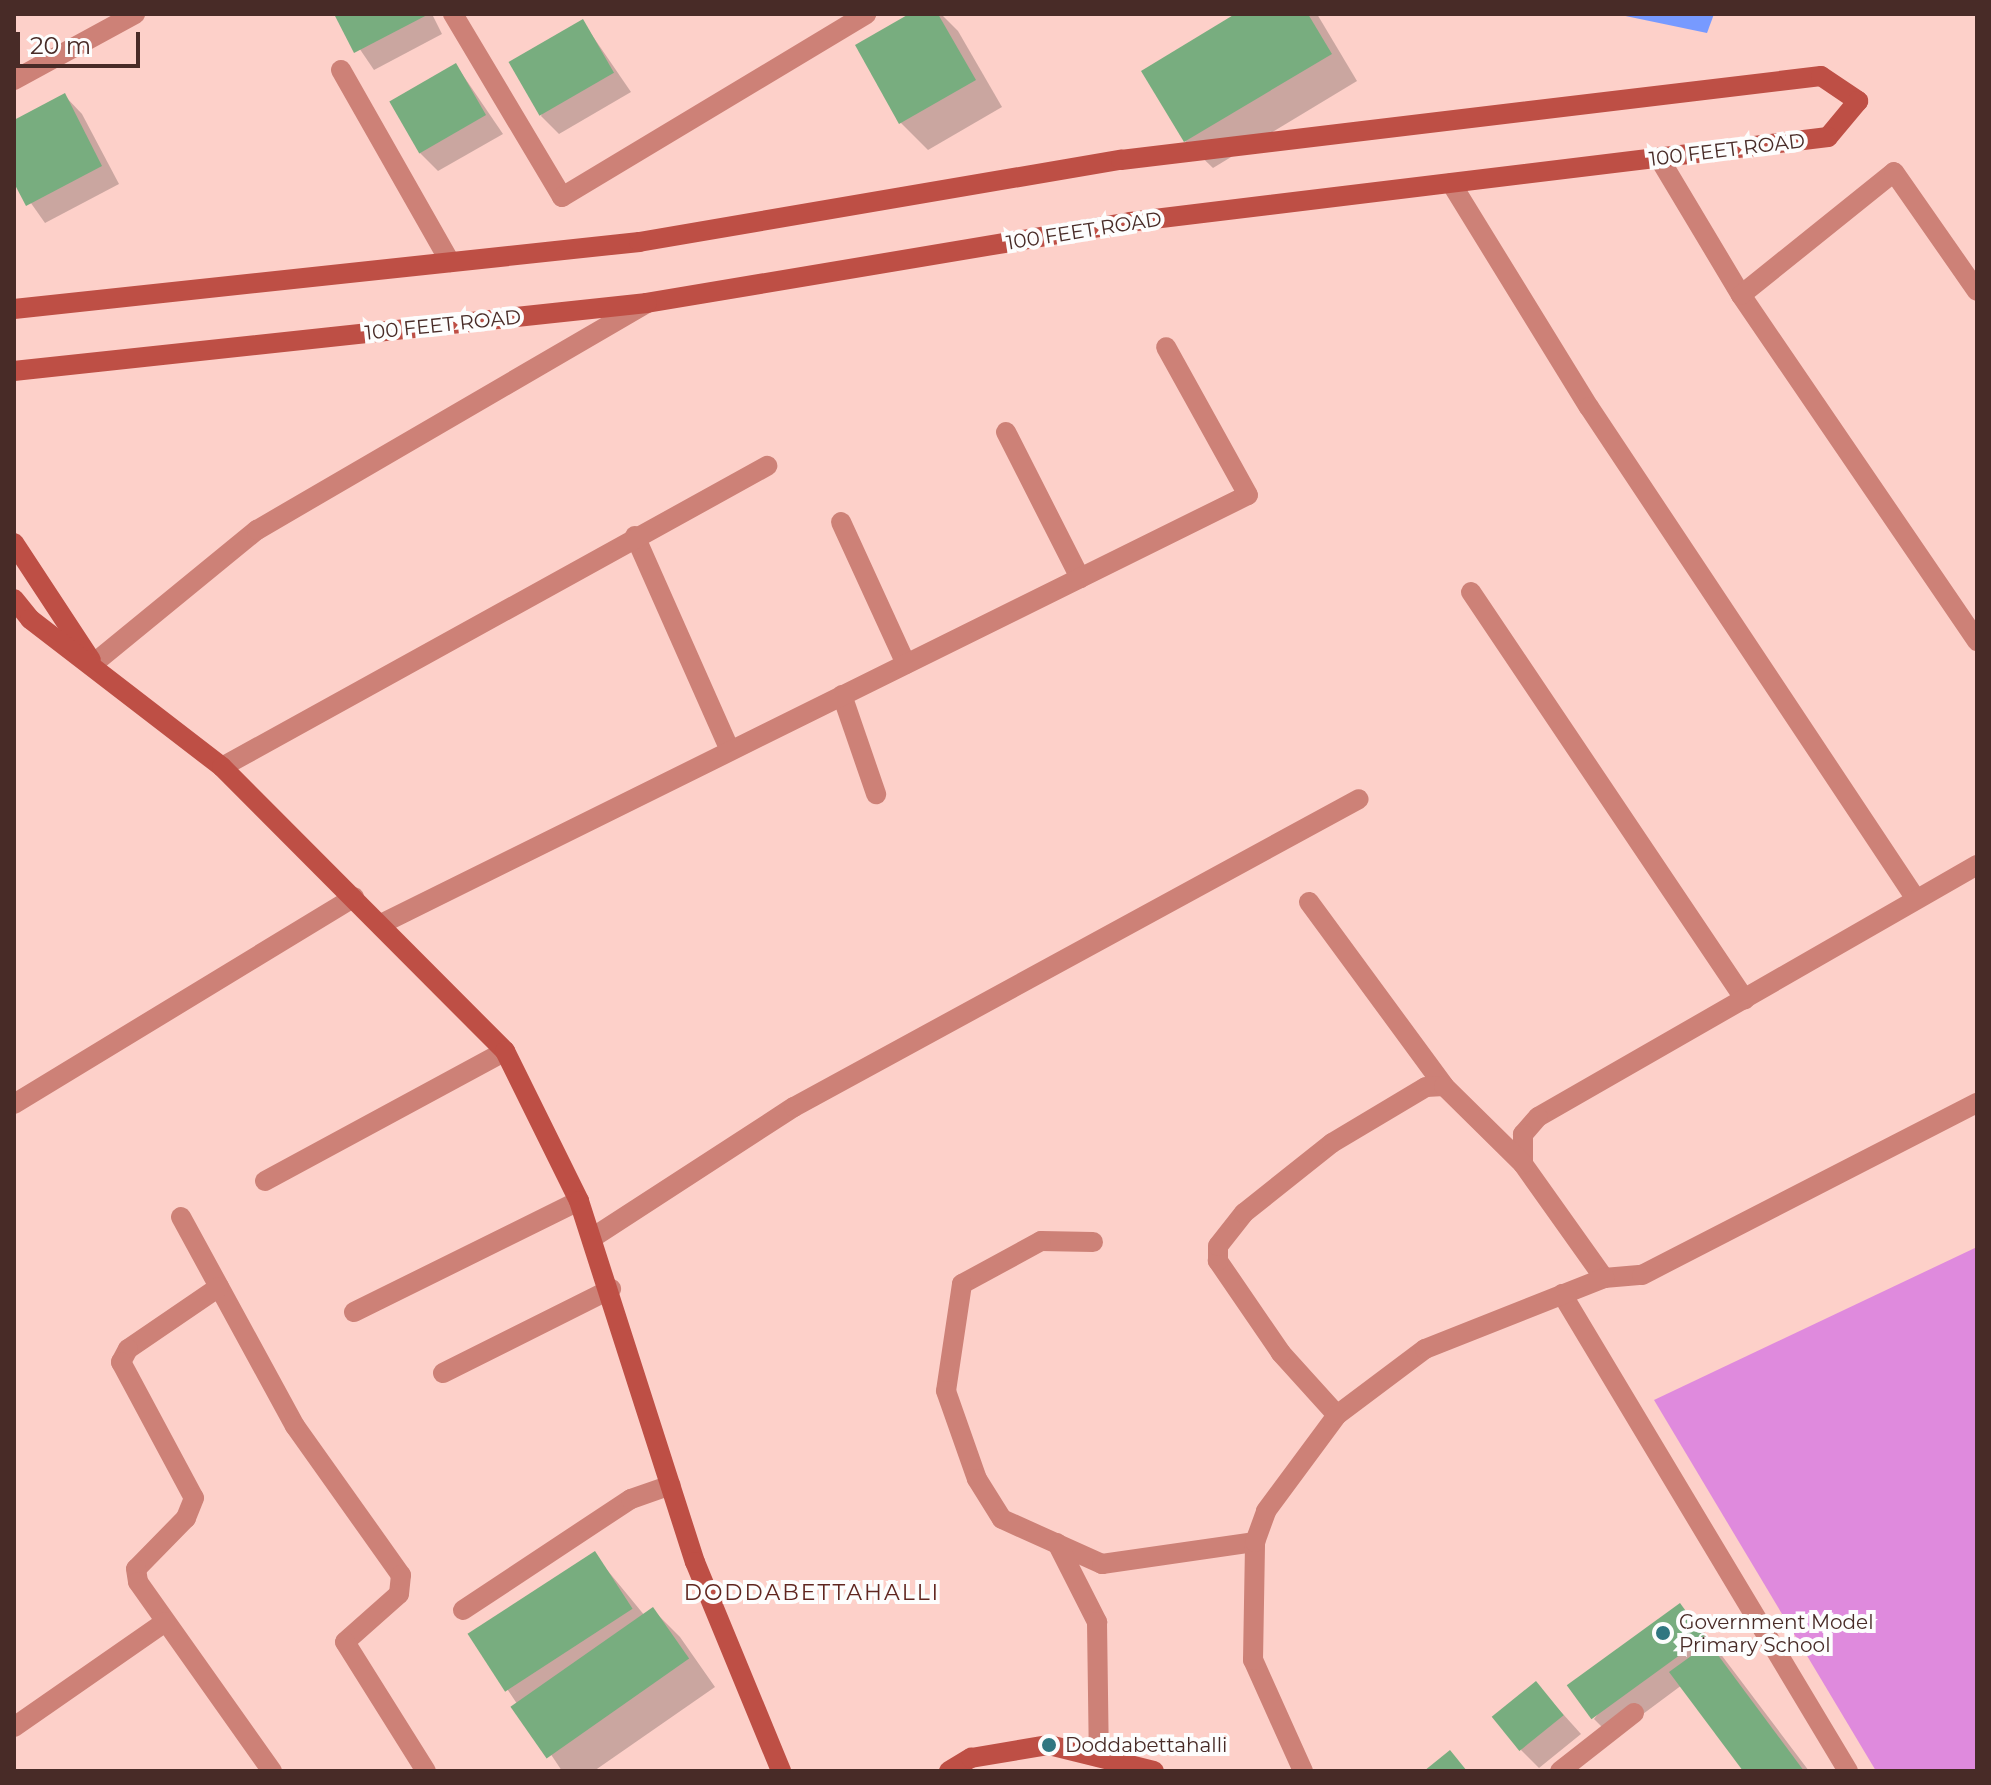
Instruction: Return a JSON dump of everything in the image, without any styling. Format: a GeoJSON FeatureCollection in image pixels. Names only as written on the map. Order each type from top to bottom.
{"type":"FeatureCollection","features":[{"type":"Feature","properties":{"kind":"main road","name":"100 FEET ROAD"},"geometry":{"type":"LineString","coordinates":[[14,309],[639,242],[1121,160],[1821,76],[1858,101],[1828,137],[1130,222],[647,303],[14,371]]}},
{"type":"Feature","properties":{"kind":"main road"},"geometry":{"type":"LineString","coordinates":[[14,543],[93,664]]}},
{"type":"Feature","properties":{"kind":"main road"},"geometry":{"type":"LineString","coordinates":[[15,602],[222,767],[505,1051],[579,1201],[611,1289],[671,1485],[781,1771]]}},
{"type":"Feature","properties":{"kind":"main road"},"geometry":{"type":"LineString","coordinates":[[949,1771],[971,1758],[1049,1745],[1154,1771]]}},
{"type":"Feature","properties":{"kind":"street"},"geometry":{"type":"LineString","coordinates":[[14,80],[135,14]]}},
{"type":"Feature","properties":{"kind":"street"},"geometry":{"type":"LineString","coordinates":[[453,14],[562,197],[866,14]]}},
{"type":"Feature","properties":{"kind":"street"},"geometry":{"type":"LineString","coordinates":[[341,70],[450,262]]}},
{"type":"Feature","properties":{"kind":"street"},"geometry":{"type":"LineString","coordinates":[[1659,158],[1741,295],[1977,641]]}},
{"type":"Feature","properties":{"kind":"street"},"geometry":{"type":"LineString","coordinates":[[1741,295],[1894,172],[1977,291]]}},
{"type":"Feature","properties":{"kind":"street"},"geometry":{"type":"LineString","coordinates":[[1451,183],[1589,407],[1916,899]]}},
{"type":"Feature","properties":{"kind":"street"},"geometry":{"type":"LineString","coordinates":[[93,664],[257,530],[647,303]]}},
{"type":"Feature","properties":{"kind":"street"},"geometry":{"type":"LineString","coordinates":[[381,924],[1248,495],[1166,347]]}},
{"type":"Feature","properties":{"kind":"street"},"geometry":{"type":"LineString","coordinates":[[1006,432],[1080,578]]}},
{"type":"Feature","properties":{"kind":"street"},"geometry":{"type":"LineString","coordinates":[[222,767],[635,536],[767,466]]}},
{"type":"Feature","properties":{"kind":"street"},"geometry":{"type":"LineString","coordinates":[[841,522],[906,664]]}},
{"type":"Feature","properties":{"kind":"street"},"geometry":{"type":"LineString","coordinates":[[635,536],[730,750]]}},
{"type":"Feature","properties":{"kind":"street"},"geometry":{"type":"LineString","coordinates":[[1471,592],[1745,1000]]}},
{"type":"Feature","properties":{"kind":"street"},"geometry":{"type":"LineString","coordinates":[[842,695],[876,794]]}},
{"type":"Feature","properties":{"kind":"street"},"geometry":{"type":"LineString","coordinates":[[592,1238],[794,1107],[1359,799]]}},
{"type":"Feature","properties":{"kind":"street"},"geometry":{"type":"LineString","coordinates":[[1523,1164],[1523,1134],[1538,1117],[1977,865]]}},
{"type":"Feature","properties":{"kind":"street"},"geometry":{"type":"LineString","coordinates":[[14,1104],[354,897]]}},
{"type":"Feature","properties":{"kind":"street"},"geometry":{"type":"LineString","coordinates":[[1309,902],[1444,1086],[1523,1164],[1604,1278]]}},
{"type":"Feature","properties":{"kind":"street"},"geometry":{"type":"LineString","coordinates":[[265,1181],[505,1051]]}},
{"type":"Feature","properties":{"kind":"street"},"geometry":{"type":"LineString","coordinates":[[1337,1415],[1272,1340],[1218,1261],[1218,1246],[1244,1213],[1332,1143],[1426,1087],[1444,1086]]}},
{"type":"Feature","properties":{"kind":"street"},"geometry":{"type":"LineString","coordinates":[[1303,1771],[1253,1660],[1255,1542],[1266,1511],[1337,1415],[1425,1349],[1604,1278],[1642,1275],[1977,1103]]}},
{"type":"Feature","properties":{"kind":"street"},"geometry":{"type":"LineString","coordinates":[[354,1312],[579,1201]]}},
{"type":"Feature","properties":{"kind":"street"},"geometry":{"type":"LineString","coordinates":[[181,1217],[295,1426],[401,1575],[399,1594],[349,1632],[346,1650],[426,1771]]}},
{"type":"Feature","properties":{"kind":"street"},"geometry":{"type":"LineString","coordinates":[[1093,1242],[1041,1241],[962,1284],[946,1391],[977,1479],[1002,1519],[1102,1564],[1255,1542]]}},
{"type":"Feature","properties":{"kind":"street"},"geometry":{"type":"LineString","coordinates":[[219,1287],[128,1349],[121,1362],[194,1498],[186,1518],[136,1569],[165,1622],[272,1771]]}},
{"type":"Feature","properties":{"kind":"street"},"geometry":{"type":"LineString","coordinates":[[443,1373],[611,1289]]}},
{"type":"Feature","properties":{"kind":"street"},"geometry":{"type":"LineString","coordinates":[[1562,1294],[1848,1771]]}},
{"type":"Feature","properties":{"kind":"street"},"geometry":{"type":"LineString","coordinates":[[463,1610],[631,1499],[671,1485]]}},
{"type":"Feature","properties":{"kind":"street"},"geometry":{"type":"LineString","coordinates":[[1057,1543],[1097,1622],[1099,1757]]}},
{"type":"Feature","properties":{"kind":"street"},"geometry":{"type":"LineString","coordinates":[[14,1727],[165,1622]]}},
{"type":"Feature","properties":{"kind":"street"},"geometry":{"type":"LineString","coordinates":[[1560,1771],[1634,1713]]}},
{"type":"Feature","properties":{"kind":"shaded area"},"geometry":{"type":"Polygon","coordinates":[[[1977,1247],[1977,1771],[1876,1771],[1654,1400],[1977,1247]]]}},
{"type":"Feature","properties":{"kind":"water"},"geometry":{"type":"Polygon","coordinates":[[[1616,14],[1714,14],[1707,33],[1616,14]]]}},
{"type":"Feature","properties":{"kind":"building"},"geometry":{"type":"Polygon","coordinates":[[[334,14],[429,14],[354,53],[334,14]]]}},
{"type":"Feature","properties":{"kind":"building"},"geometry":{"type":"Polygon","coordinates":[[[909,14],[938,14],[976,80],[899,124],[855,45],[909,14]]]}},
{"type":"Feature","properties":{"kind":"building"},"geometry":{"type":"Polygon","coordinates":[[[1235,14],[1308,14],[1332,54],[1184,142],[1141,71],[1235,14]]]}},
{"type":"Feature","properties":{"kind":"building"},"geometry":{"type":"Polygon","coordinates":[[[583,19],[614,73],[540,116],[509,62],[583,19]]]}},
{"type":"Feature","properties":{"kind":"building"},"geometry":{"type":"Polygon","coordinates":[[[456,63],[486,115],[419,153],[389,102],[456,63]]]}},
{"type":"Feature","properties":{"kind":"building"},"geometry":{"type":"Polygon","coordinates":[[[65,93],[102,166],[26,206],[14,183],[14,120],[65,93]]]}},
{"type":"Feature","properties":{"kind":"building"},"geometry":{"type":"Polygon","coordinates":[[[595,1551],[633,1609],[505,1692],[468,1634],[595,1551]]]}},
{"type":"Feature","properties":{"kind":"building"},"geometry":{"type":"Polygon","coordinates":[[[1680,1603],[1705,1637],[1591,1719],[1567,1685],[1680,1603]]]}},
{"type":"Feature","properties":{"kind":"building"},"geometry":{"type":"Polygon","coordinates":[[[653,1607],[689,1659],[547,1758],[510,1707],[653,1607]]]}},
{"type":"Feature","properties":{"kind":"building"},"geometry":{"type":"Polygon","coordinates":[[[1709,1643],[1804,1771],[1743,1771],[1669,1672],[1709,1643]]]}},
{"type":"Feature","properties":{"kind":"building"},"geometry":{"type":"Polygon","coordinates":[[[1536,1681],[1564,1715],[1519,1751],[1492,1717],[1536,1681]]]}},
{"type":"Feature","properties":{"kind":"building"},"geometry":{"type":"Polygon","coordinates":[[[1450,1750],[1467,1771],[1424,1771],[1450,1750]]]}},
{"type":"Feature","properties":{"kind":"place","name":"Government Model Primary School"},"geometry":{"type":"Point","coordinates":[1663,1633]}},
{"type":"Feature","properties":{"kind":"place","name":"Doddabettahalli"},"geometry":{"type":"Point","coordinates":[1049,1745]}},
{"type":"Feature","properties":{"kind":"district","name":"DODDABETTAHALLI"},"geometry":{"type":"Point","coordinates":[812,1593]}}]}
